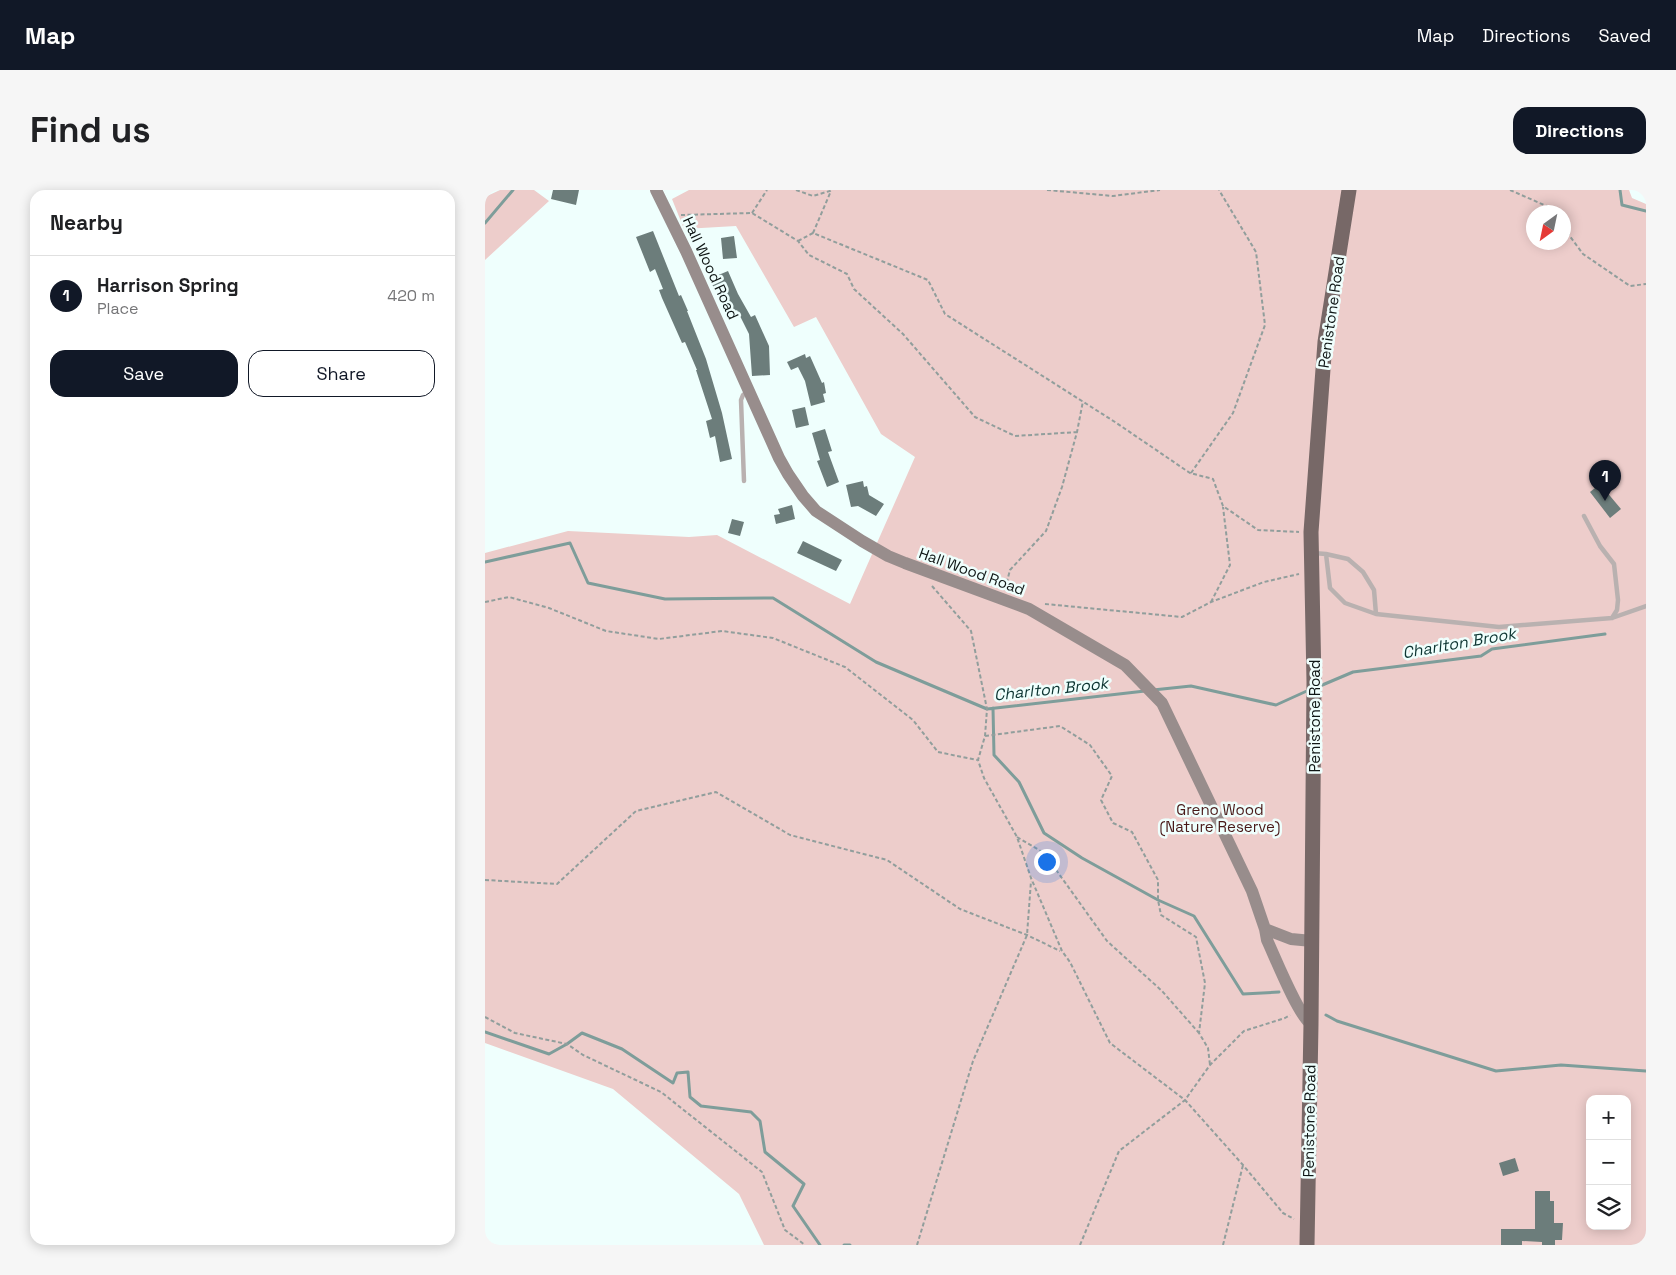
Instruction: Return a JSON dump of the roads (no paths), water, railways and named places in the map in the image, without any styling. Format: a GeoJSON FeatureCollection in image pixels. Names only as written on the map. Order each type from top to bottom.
{"type":"FeatureCollection","features":[{"type":"Feature","properties":{"kind":"highway","name":"Penistone Road"},"geometry":{"type":"LineString","coordinates":[[1307,1245],[1315,682],[1313,570],[1319,553],[1311,532],[1325,342],[1349,190]]}},
{"type":"Feature","properties":{"kind":"main road","name":"Hall Wood Road"},"geometry":{"type":"LineString","coordinates":[[656,190],[787,474],[816,511],[888,556],[1029,609],[1125,665],[1162,703],[1252,891],[1267,940],[1299,1008],[1306,1020],[1311,1024]]}},
{"type":"Feature","properties":{"kind":"main road"},"geometry":{"type":"LineString","coordinates":[[1265,929],[1291,939],[1312,941]]}},
{"type":"Feature","properties":{"kind":"lane"},"geometry":{"type":"LineString","coordinates":[[744,481],[741,400],[743,395],[749,391]]}},
{"type":"Feature","properties":{"kind":"lane"},"geometry":{"type":"LineString","coordinates":[[1584,516],[1600,546],[1614,564],[1618,600],[1617,610],[1612,618]]}},
{"type":"Feature","properties":{"kind":"lane"},"geometry":{"type":"LineString","coordinates":[[1376,614],[1374,590],[1363,572],[1348,558],[1319,553],[1330,588],[1345,603],[1376,614],[1499,627],[1612,618],[1646,606]]}},
{"type":"Feature","properties":{"kind":"waterway"},"geometry":{"type":"LineString","coordinates":[[485,223],[513,190]]}},
{"type":"Feature","properties":{"kind":"waterway"},"geometry":{"type":"LineString","coordinates":[[1620,190],[1622,205],[1646,211]]}},
{"type":"Feature","properties":{"kind":"waterway","name":"Charlton Brook"},"geometry":{"type":"LineString","coordinates":[[485,562],[570,543],[588,583],[665,599],[773,598],[876,662],[987,709],[1145,691]]}},
{"type":"Feature","properties":{"kind":"waterway","name":"Charlton Brook"},"geometry":{"type":"LineString","coordinates":[[1320,686],[1353,672],[1481,656],[1492,649],[1605,634]]}},
{"type":"Feature","properties":{"kind":"waterway","name":"Charlton Brook"},"geometry":{"type":"LineString","coordinates":[[1153,690],[1191,686],[1276,705],[1309,690]]}},
{"type":"Feature","properties":{"kind":"waterway"},"geometry":{"type":"LineString","coordinates":[[993,708],[994,755],[1019,782],[1044,833],[1082,858],[1158,900],[1194,916],[1243,994],[1279,992]]}},
{"type":"Feature","properties":{"kind":"waterway"},"geometry":{"type":"LineString","coordinates":[[1326,1015],[1337,1021],[1496,1071],[1561,1065],[1646,1071]]}},
{"type":"Feature","properties":{"kind":"waterway"},"geometry":{"type":"LineString","coordinates":[[485,1032],[549,1054],[582,1033],[622,1049],[673,1083],[677,1073],[688,1072],[690,1097],[701,1106],[751,1112],[760,1121],[765,1152],[804,1184],[793,1206],[820,1245]]}},
{"type":"Feature","properties":{"kind":"waterway"},"geometry":{"type":"LineString","coordinates":[[844,1245],[850,1245]]}},
{"type":"Feature","properties":{"kind":"place","name":"Harrison Spring"},"geometry":{"type":"Point","coordinates":[1605,501]}},
{"type":"Feature","properties":{"kind":"park label","name":"Greno Wood (Nature Reserve)"},"geometry":{"type":"Point","coordinates":[1220,818]}}]}
